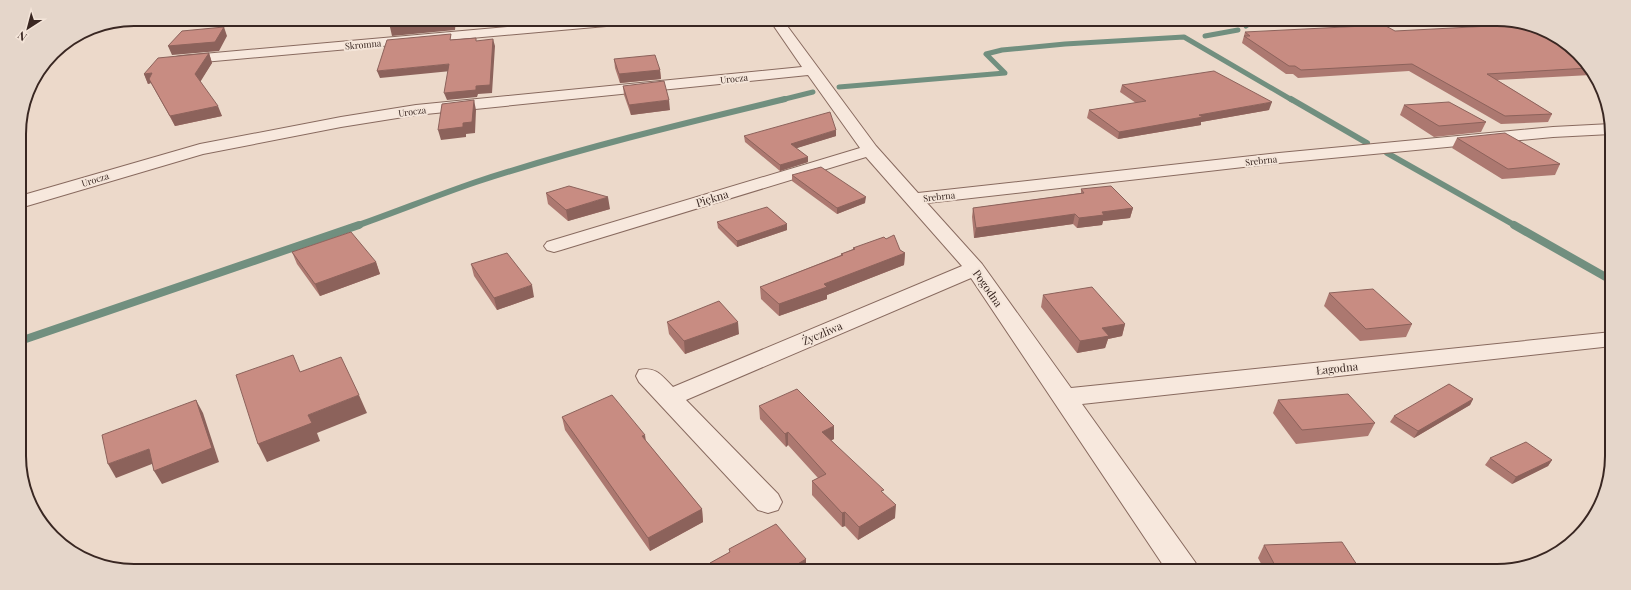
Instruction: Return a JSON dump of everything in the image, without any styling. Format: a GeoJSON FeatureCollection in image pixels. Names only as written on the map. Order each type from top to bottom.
{"type":"FeatureCollection","features":[{"type":"Feature","properties":{"kind":"street","name":"Skromna"},"geometry":{"type":"LineString","coordinates":[[166,62],[563,26]]}},
{"type":"Feature","properties":{"kind":"street","name":"Pogodna"},"geometry":{"type":"LineString","coordinates":[[780,26],[870,150],[975,268],[1179,564]]}},
{"type":"Feature","properties":{"kind":"street","name":"Urocza"},"geometry":{"type":"LineString","coordinates":[[26,200],[200,149],[341,122],[416,110],[813,70]]}},
{"type":"Feature","properties":{"kind":"street","name":"Srebrna"},"geometry":{"type":"LineString","coordinates":[[912,199],[1279,158],[1553,132],[1605,129]]}},
{"type":"Feature","properties":{"kind":"street","name":"Piękna"},"geometry":{"type":"LineString","coordinates":[[554,246],[870,150]]}},
{"type":"Feature","properties":{"kind":"street","name":"Życzliwa"},"geometry":{"type":"LineString","coordinates":[[669,398],[975,268]]}},
{"type":"Feature","properties":{"kind":"street","name":"Łagodna"},"geometry":{"type":"LineString","coordinates":[[1063,397],[1605,340]]}},
{"type":"Feature","properties":{"kind":"street"},"geometry":{"type":"LineString","coordinates":[[648,376],[768,502]]}},
{"type":"Feature","properties":{"kind":"building"},"geometry":{"type":"Polygon","coordinates":[[[1364,26],[1386,26],[1395,31],[1491,26],[1518,28],[1545,37],[1557,44],[1583,68],[1487,74],[1552,114],[1505,116],[1412,64],[1301,70],[1295,66],[1289,66],[1244,36],[1250,36],[1245,32],[1364,26]]]}},
{"type":"Feature","properties":{"kind":"building"},"geometry":{"type":"Polygon","coordinates":[[[224,27],[215,42],[168,46],[182,31],[224,27]]]}},
{"type":"Feature","properties":{"kind":"building"},"geometry":{"type":"Polygon","coordinates":[[[451,34],[450,40],[476,38],[476,41],[493,39],[490,85],[476,86],[476,90],[444,93],[449,64],[377,71],[387,40],[451,34]]]}},
{"type":"Feature","properties":{"kind":"building"},"geometry":{"type":"Polygon","coordinates":[[[209,53],[195,74],[218,106],[170,116],[149,79],[152,73],[144,74],[158,58],[209,53]]]}},
{"type":"Feature","properties":{"kind":"building"},"geometry":{"type":"Polygon","coordinates":[[[655,55],[660,70],[619,74],[614,59],[655,55]]]}},
{"type":"Feature","properties":{"kind":"building"},"geometry":{"type":"Polygon","coordinates":[[[1214,71],[1272,102],[1199,115],[1203,117],[1119,132],[1089,110],[1146,101],[1122,85],[1214,71]]]}},
{"type":"Feature","properties":{"kind":"building"},"geometry":{"type":"Polygon","coordinates":[[[664,81],[669,100],[629,105],[623,86],[664,81]]]}},
{"type":"Feature","properties":{"kind":"building"},"geometry":{"type":"Polygon","coordinates":[[[474,100],[472,122],[463,123],[463,127],[438,130],[442,104],[474,100]]]}},
{"type":"Feature","properties":{"kind":"building"},"geometry":{"type":"Polygon","coordinates":[[[1449,102],[1486,122],[1439,126],[1404,105],[1449,102]]]}},
{"type":"Feature","properties":{"kind":"building"},"geometry":{"type":"Polygon","coordinates":[[[830,112],[836,130],[791,144],[808,157],[780,165],[744,136],[830,112]]]}},
{"type":"Feature","properties":{"kind":"building"},"geometry":{"type":"Polygon","coordinates":[[[1505,133],[1560,164],[1508,169],[1457,138],[1505,133]]]}},
{"type":"Feature","properties":{"kind":"building"},"geometry":{"type":"Polygon","coordinates":[[[821,167],[866,197],[837,208],[792,175],[821,167]]]}},
{"type":"Feature","properties":{"kind":"building"},"geometry":{"type":"Polygon","coordinates":[[[569,186],[608,197],[566,210],[546,193],[569,186]]]}},
{"type":"Feature","properties":{"kind":"building"},"geometry":{"type":"Polygon","coordinates":[[[1111,186],[1133,208],[1102,212],[1104,215],[1079,218],[1075,214],[976,228],[973,208],[1084,193],[1081,189],[1111,186]]]}},
{"type":"Feature","properties":{"kind":"building"},"geometry":{"type":"Polygon","coordinates":[[[767,207],[787,224],[737,241],[717,222],[767,207]]]}},
{"type":"Feature","properties":{"kind":"building"},"geometry":{"type":"Polygon","coordinates":[[[351,232],[376,262],[315,284],[292,252],[351,232]]]}},
{"type":"Feature","properties":{"kind":"building"},"geometry":{"type":"Polygon","coordinates":[[[894,235],[900,250],[905,253],[824,284],[827,287],[779,304],[760,287],[843,255],[841,254],[855,249],[853,248],[884,237],[886,239],[894,235]]]}},
{"type":"Feature","properties":{"kind":"building"},"geometry":{"type":"Polygon","coordinates":[[[507,253],[532,285],[494,298],[471,264],[507,253]]]}},
{"type":"Feature","properties":{"kind":"building"},"geometry":{"type":"Polygon","coordinates":[[[1092,287],[1125,324],[1102,328],[1109,336],[1080,341],[1043,295],[1092,287]]]}},
{"type":"Feature","properties":{"kind":"building"},"geometry":{"type":"Polygon","coordinates":[[[1373,289],[1412,324],[1366,329],[1329,293],[1373,289]]]}},
{"type":"Feature","properties":{"kind":"building"},"geometry":{"type":"Polygon","coordinates":[[[719,301],[738,322],[684,341],[667,322],[719,301]]]}},
{"type":"Feature","properties":{"kind":"building"},"geometry":{"type":"Polygon","coordinates":[[[293,355],[300,372],[341,357],[359,395],[308,415],[312,423],[258,444],[236,375],[293,355]]]}},
{"type":"Feature","properties":{"kind":"building"},"geometry":{"type":"Polygon","coordinates":[[[1449,384],[1473,399],[1418,431],[1394,416],[1449,384]]]}},
{"type":"Feature","properties":{"kind":"building"},"geometry":{"type":"Polygon","coordinates":[[[797,389],[834,426],[822,432],[884,490],[881,491],[896,505],[859,527],[845,512],[842,513],[812,481],[826,474],[788,432],[785,434],[759,406],[797,389]]]}},
{"type":"Feature","properties":{"kind":"building"},"geometry":{"type":"Polygon","coordinates":[[[1348,394],[1375,423],[1302,430],[1278,400],[1348,394]]]}},
{"type":"Feature","properties":{"kind":"building"},"geometry":{"type":"Polygon","coordinates":[[[612,395],[645,435],[642,436],[702,509],[648,538],[562,417],[612,395]]]}},
{"type":"Feature","properties":{"kind":"building"},"geometry":{"type":"Polygon","coordinates":[[[196,400],[212,448],[154,471],[149,449],[108,464],[102,435],[196,400]]]}},
{"type":"Feature","properties":{"kind":"building"},"geometry":{"type":"Polygon","coordinates":[[[1526,442],[1552,460],[1516,477],[1490,458],[1526,442]]]}},
{"type":"Feature","properties":{"kind":"building"},"geometry":{"type":"Polygon","coordinates":[[[776,524],[806,559],[798,564],[711,564],[710,563],[730,552],[729,549],[776,524]]]}},
{"type":"Feature","properties":{"kind":"building"},"geometry":{"type":"Polygon","coordinates":[[[1342,542],[1356,564],[1274,564],[1264,545],[1342,542]]]}},
{"type":"Feature","properties":{"kind":"waterway"},"geometry":{"type":"LineString","coordinates":[[1205,36],[1238,30]]}},
{"type":"Feature","properties":{"kind":"waterway"},"geometry":{"type":"LineString","coordinates":[[839,87],[1005,73],[986,54],[1002,50],[1065,44],[1184,37],[1292,100]]}},
{"type":"Feature","properties":{"kind":"waterway"},"geometry":{"type":"LineString","coordinates":[[785,99],[813,92]]}},
{"type":"Feature","properties":{"kind":"waterway"},"geometry":{"type":"LineString","coordinates":[[356,226],[476,182],[514,170],[591,148],[785,99]]}},
{"type":"Feature","properties":{"kind":"waterway"},"geometry":{"type":"LineString","coordinates":[[781,100],[785,99]]}},
{"type":"Feature","properties":{"kind":"waterway"},"geometry":{"type":"LineString","coordinates":[[1291,99],[1367,143]]}},
{"type":"Feature","properties":{"kind":"waterway"},"geometry":{"type":"LineString","coordinates":[[1387,153],[1516,226]]}},
{"type":"Feature","properties":{"kind":"waterway"},"geometry":{"type":"LineString","coordinates":[[26,339],[359,225]]}},
{"type":"Feature","properties":{"kind":"waterway"},"geometry":{"type":"LineString","coordinates":[[1514,225],[1605,277]]}}]}
